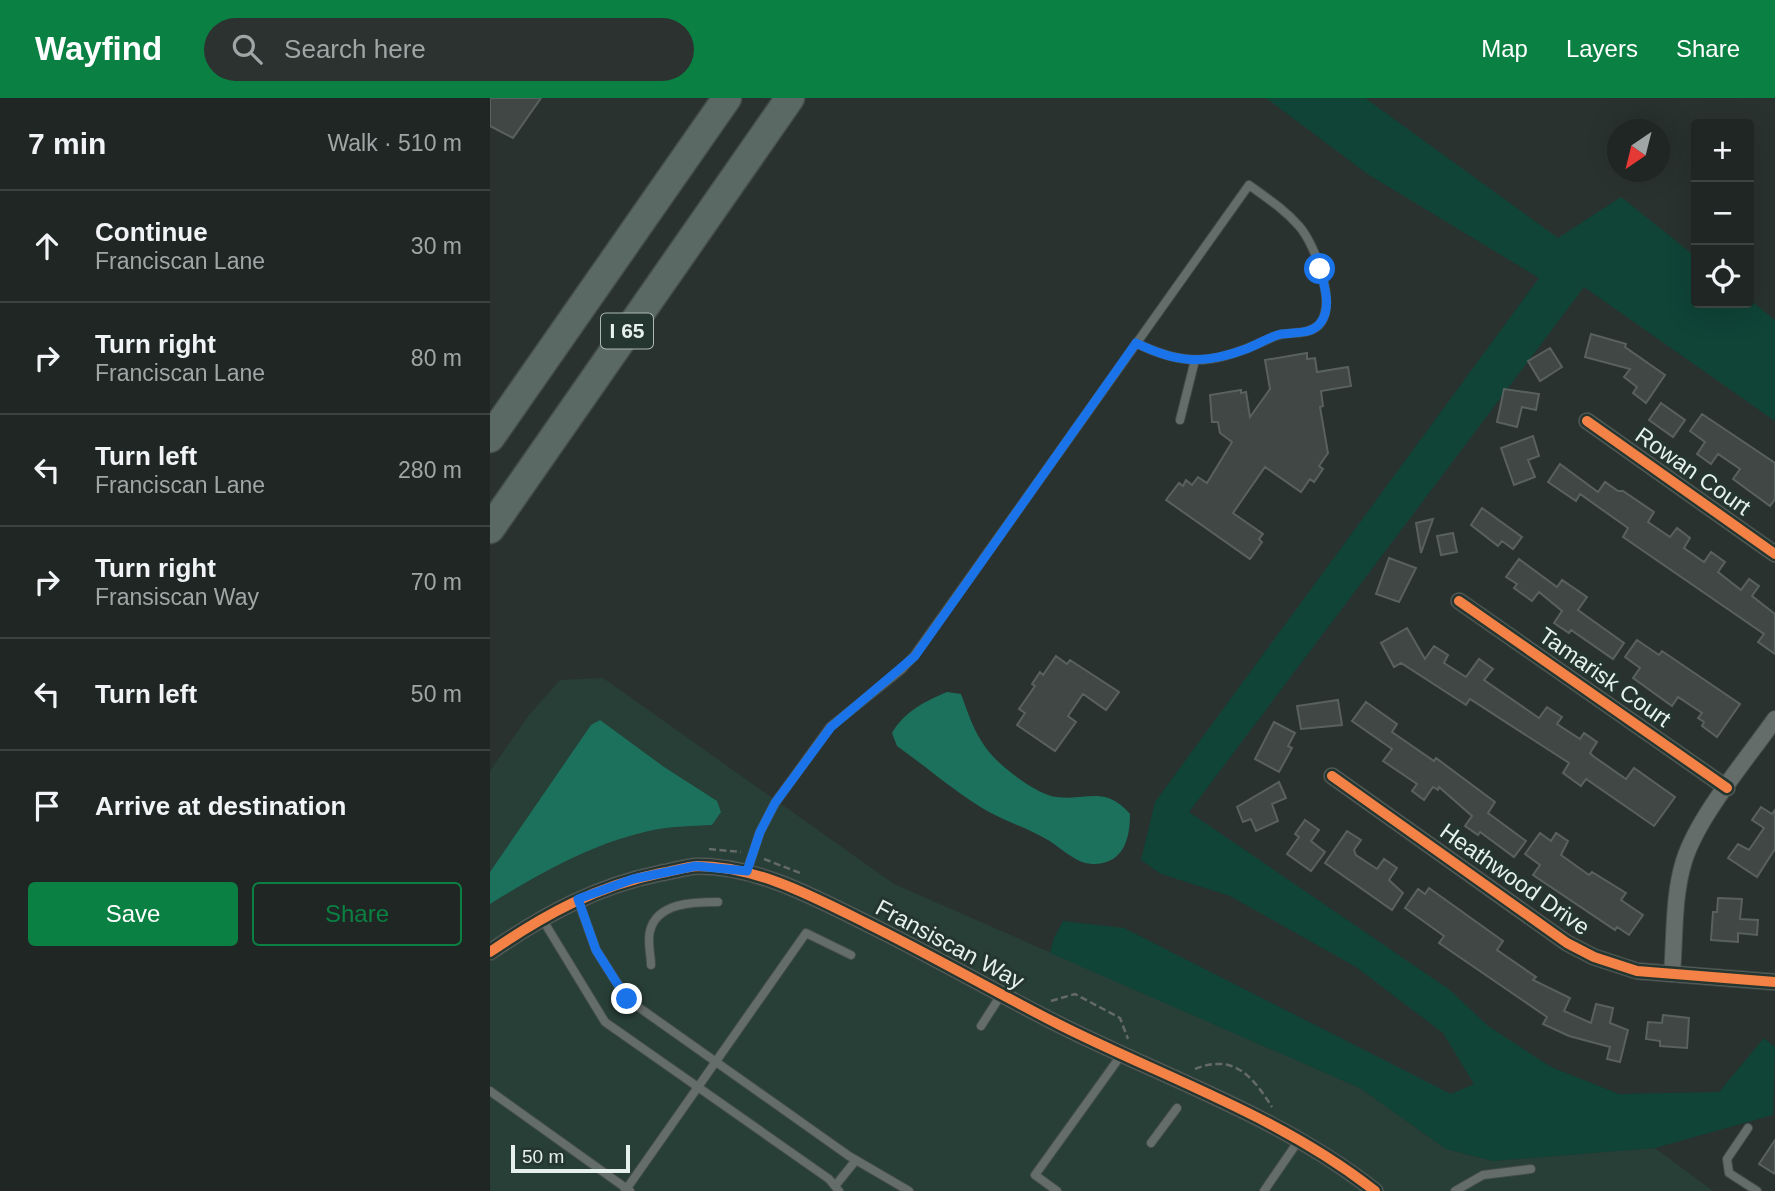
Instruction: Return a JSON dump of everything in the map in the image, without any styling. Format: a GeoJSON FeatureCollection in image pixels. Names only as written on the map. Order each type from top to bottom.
{"type":"FeatureCollection","features":[{"type":"Feature","properties":{"kind":"highway","name":"I 65"},"geometry":{"type":"LineString","coordinates":[[490,438],[727,98]]}},
{"type":"Feature","properties":{"kind":"highway","name":"I 65"},"geometry":{"type":"LineString","coordinates":[[490,529],[790,98]]}},
{"type":"Feature","properties":{"kind":"street","name":"Rowan Court"},"geometry":{"type":"LineString","coordinates":[[1587,421],[1775,554]]}},
{"type":"Feature","properties":{"kind":"street","name":"Tamarisk Court"},"geometry":{"type":"LineString","coordinates":[[1459,601],[1727,788]]}},
{"type":"Feature","properties":{"kind":"street"},"geometry":{"type":"LineString","coordinates":[[1672,974],[1683,865],[1694,836],[1775,719]]}},
{"type":"Feature","properties":{"kind":"street","name":"Heathwood Drive"},"geometry":{"type":"LineString","coordinates":[[1332,776],[1580,951],[1622,968],[1775,982]]}},
{"type":"Feature","properties":{"kind":"street","name":"Fransiscan Way"},"geometry":{"type":"LineString","coordinates":[[490,952],[541,917],[578,899],[633,879],[696,866],[747,871],[815,898],[1001,995],[1257,1116],[1299,1140],[1375,1191]]}},
{"type":"Feature","properties":{"kind":"lane"},"geometry":{"type":"LineString","coordinates":[[747,871],[760,832],[775,803],[822,738],[846,714],[915,656],[1136,343],[1249,185],[1281,207],[1301,228],[1313,246],[1326,292],[1325,312],[1321,323],[1311,331],[1279,334],[1231,355],[1195,360],[1164,357],[1136,343]]}},
{"type":"Feature","properties":{"kind":"lane"},"geometry":{"type":"LineString","coordinates":[[1180,420],[1195,360]]}},
{"type":"Feature","properties":{"kind":"lane"},"geometry":{"type":"LineString","coordinates":[[578,899],[596,950],[627,999],[856,1160],[909,1191]]}},
{"type":"Feature","properties":{"kind":"lane"},"geometry":{"type":"LineString","coordinates":[[651,965],[650,931],[660,915],[685,902],[718,902]]}},
{"type":"Feature","properties":{"kind":"lane"},"geometry":{"type":"LineString","coordinates":[[541,917],[605,1022],[697,1085],[837,1189],[856,1160]]}},
{"type":"Feature","properties":{"kind":"lane"},"geometry":{"type":"LineString","coordinates":[[490,1091],[627,1190],[697,1085],[806,933],[851,955]]}},
{"type":"Feature","properties":{"kind":"lane"},"geometry":{"type":"LineString","coordinates":[[981,1026],[1001,995]]}},
{"type":"Feature","properties":{"kind":"lane"},"geometry":{"type":"LineString","coordinates":[[1057,1191],[1035,1175],[1122,1054]]}},
{"type":"Feature","properties":{"kind":"lane"},"geometry":{"type":"LineString","coordinates":[[1151,1143],[1177,1108]]}},
{"type":"Feature","properties":{"kind":"lane"},"geometry":{"type":"LineString","coordinates":[[1748,1128],[1727,1159],[1729,1173],[1757,1191]]}},
{"type":"Feature","properties":{"kind":"lane"},"geometry":{"type":"LineString","coordinates":[[1264,1191],[1299,1140]]}},
{"type":"Feature","properties":{"kind":"lane"},"geometry":{"type":"LineString","coordinates":[[1455,1191],[1483,1175],[1531,1169]]}},
{"type":"Feature","properties":{"kind":"shaded area"},"geometry":{"type":"Polygon","coordinates":[[[1266,98],[1365,98],[1558,238],[1621,197],[1691,253],[1691,308],[1754,308],[1754,303],[1775,320],[1775,421],[1584,287],[1189,812],[1450,990],[1488,1026],[1551,1067],[1619,1094],[1719,1092],[1764,1038],[1775,1047],[1773,1115],[1655,1148],[1493,1161],[1446,1149],[1360,1088],[1050,953],[1063,921],[1124,928],[1451,1094],[1474,1084],[1443,1033],[1356,967],[1230,896],[1161,874],[1141,860],[1155,802],[1539,278],[1369,175],[1266,98]]]}},
{"type":"Feature","properties":{"kind":"shaded area"},"geometry":{"type":"Polygon","coordinates":[[[603,678],[894,884],[1360,1088],[1446,1149],[1493,1161],[1655,1148],[1713,1191],[490,1191],[490,771],[529,715],[560,680],[603,678]]]}},
{"type":"Feature","properties":{"kind":"shaded area"},"geometry":{"type":"Polygon","coordinates":[[[947,692],[961,694],[975,729],[991,755],[1028,785],[1056,797],[1096,796],[1121,805],[1130,814],[1130,823],[1127,840],[1119,854],[1105,863],[1082,862],[1048,840],[977,805],[897,746],[892,733],[897,725],[909,713],[947,692]]]}},
{"type":"Feature","properties":{"kind":"shaded area"},"geometry":{"type":"Polygon","coordinates":[[[600,720],[664,767],[717,801],[721,812],[712,825],[653,830],[610,842],[548,870],[490,904],[490,872],[591,725],[600,720]]]}},
{"type":"Feature","properties":{"kind":"building"},"geometry":{"type":"Polygon","coordinates":[[[490,98],[541,98],[513,138],[490,126],[490,98]]]}},
{"type":"Feature","properties":{"kind":"building"},"geometry":{"type":"Polygon","coordinates":[[[1591,334],[1626,344],[1625,347],[1665,375],[1646,403],[1633,393],[1637,387],[1624,377],[1630,369],[1585,357],[1591,334]]]}},
{"type":"Feature","properties":{"kind":"building"},"geometry":{"type":"Polygon","coordinates":[[[1550,348],[1562,367],[1540,381],[1528,361],[1550,348]]]}},
{"type":"Feature","properties":{"kind":"building"},"geometry":{"type":"Polygon","coordinates":[[[1307,353],[1307,359],[1315,358],[1317,372],[1348,367],[1351,386],[1321,391],[1323,406],[1320,407],[1328,453],[1319,466],[1323,469],[1314,482],[1310,479],[1301,492],[1265,467],[1233,513],[1263,534],[1259,539],[1262,542],[1250,559],[1166,500],[1179,483],[1183,486],[1186,480],[1192,485],[1198,477],[1207,483],[1232,442],[1220,433],[1218,422],[1212,422],[1210,395],[1241,390],[1241,393],[1246,392],[1250,417],[1270,389],[1265,360],[1307,353]]]}},
{"type":"Feature","properties":{"kind":"building"},"geometry":{"type":"Polygon","coordinates":[[[1504,389],[1539,394],[1536,410],[1522,407],[1517,427],[1497,422],[1504,389]]]}},
{"type":"Feature","properties":{"kind":"building"},"geometry":{"type":"Polygon","coordinates":[[[1661,403],[1685,420],[1673,437],[1649,420],[1661,403]]]}},
{"type":"Feature","properties":{"kind":"building"},"geometry":{"type":"Polygon","coordinates":[[[1702,414],[1775,463],[1775,499],[1770,506],[1733,479],[1740,469],[1718,454],[1711,464],[1697,454],[1705,442],[1690,431],[1702,414]]]}},
{"type":"Feature","properties":{"kind":"building"},"geometry":{"type":"Polygon","coordinates":[[[1533,436],[1539,456],[1528,460],[1535,477],[1514,485],[1501,448],[1533,436]]]}},
{"type":"Feature","properties":{"kind":"building"},"geometry":{"type":"Polygon","coordinates":[[[1560,464],[1598,492],[1605,482],[1618,491],[1623,491],[1654,512],[1648,522],[1670,537],[1677,528],[1690,538],[1684,548],[1704,562],[1711,552],[1725,562],[1718,572],[1741,590],[1749,579],[1759,586],[1752,596],[1775,614],[1775,654],[1758,642],[1764,634],[1623,537],[1628,528],[1580,494],[1576,501],[1548,482],[1560,464]]]}},
{"type":"Feature","properties":{"kind":"building"},"geometry":{"type":"Polygon","coordinates":[[[1482,508],[1522,537],[1513,549],[1502,541],[1498,546],[1471,525],[1482,508]]]}},
{"type":"Feature","properties":{"kind":"building"},"geometry":{"type":"Polygon","coordinates":[[[1433,519],[1421,553],[1416,523],[1433,519]]]}},
{"type":"Feature","properties":{"kind":"building"},"geometry":{"type":"Polygon","coordinates":[[[1453,533],[1457,552],[1441,555],[1437,536],[1453,533]]]}},
{"type":"Feature","properties":{"kind":"building"},"geometry":{"type":"Polygon","coordinates":[[[1389,558],[1416,568],[1399,602],[1376,594],[1389,558]]]}},
{"type":"Feature","properties":{"kind":"building"},"geometry":{"type":"Polygon","coordinates":[[[1519,559],[1557,587],[1562,580],[1587,597],[1578,610],[1624,643],[1613,659],[1571,630],[1569,633],[1554,623],[1562,611],[1539,592],[1532,601],[1514,588],[1517,584],[1506,577],[1519,559]]]}},
{"type":"Feature","properties":{"kind":"building"},"geometry":{"type":"Polygon","coordinates":[[[1407,628],[1425,659],[1434,646],[1448,655],[1444,663],[1466,677],[1479,659],[1493,669],[1484,680],[1539,718],[1547,707],[1562,717],[1557,724],[1580,739],[1584,733],[1597,742],[1590,753],[1626,779],[1634,768],[1675,797],[1654,826],[1586,779],[1581,786],[1563,773],[1569,763],[1470,699],[1466,705],[1401,663],[1394,667],[1381,643],[1407,628]]]}},
{"type":"Feature","properties":{"kind":"building"},"geometry":{"type":"Polygon","coordinates":[[[1637,640],[1659,655],[1662,651],[1740,704],[1717,737],[1702,726],[1704,722],[1698,718],[1702,713],[1678,697],[1672,706],[1633,678],[1640,668],[1625,657],[1637,640]]]}},
{"type":"Feature","properties":{"kind":"building"},"geometry":{"type":"Polygon","coordinates":[[[1056,656],[1067,664],[1070,660],[1119,692],[1106,710],[1083,694],[1068,716],[1076,722],[1055,751],[1017,725],[1025,713],[1019,709],[1035,686],[1032,684],[1040,672],[1043,675],[1056,656]]]}},
{"type":"Feature","properties":{"kind":"building"},"geometry":{"type":"Polygon","coordinates":[[[1338,700],[1342,725],[1301,729],[1297,706],[1338,700]]]}},
{"type":"Feature","properties":{"kind":"building"},"geometry":{"type":"Polygon","coordinates":[[[1366,702],[1397,724],[1392,732],[1434,761],[1436,758],[1495,802],[1488,813],[1526,841],[1514,857],[1480,832],[1478,835],[1465,826],[1472,816],[1439,787],[1438,790],[1433,787],[1424,800],[1412,791],[1417,784],[1383,761],[1392,749],[1352,721],[1366,702]]]}},
{"type":"Feature","properties":{"kind":"building"},"geometry":{"type":"Polygon","coordinates":[[[1274,722],[1295,733],[1288,746],[1292,748],[1279,772],[1255,759],[1274,722]]]}},
{"type":"Feature","properties":{"kind":"building"},"geometry":{"type":"Polygon","coordinates":[[[1279,782],[1286,798],[1272,804],[1278,821],[1256,831],[1251,819],[1243,822],[1237,807],[1279,782]]]}},
{"type":"Feature","properties":{"kind":"building"},"geometry":{"type":"Polygon","coordinates":[[[1761,807],[1772,814],[1775,810],[1775,849],[1757,877],[1728,858],[1738,844],[1749,850],[1764,828],[1752,820],[1761,807]]]}},
{"type":"Feature","properties":{"kind":"building"},"geometry":{"type":"Polygon","coordinates":[[[1305,820],[1319,830],[1311,841],[1325,852],[1311,871],[1287,854],[1299,837],[1295,834],[1305,820]]]}},
{"type":"Feature","properties":{"kind":"building"},"geometry":{"type":"Polygon","coordinates":[[[1347,831],[1361,840],[1354,850],[1356,855],[1377,869],[1384,859],[1397,868],[1389,880],[1403,893],[1392,910],[1325,863],[1347,831]]]}},
{"type":"Feature","properties":{"kind":"building"},"geometry":{"type":"Polygon","coordinates":[[[1540,833],[1551,841],[1556,833],[1568,841],[1561,855],[1589,875],[1592,872],[1626,893],[1621,900],[1643,915],[1629,935],[1617,927],[1615,930],[1533,875],[1540,865],[1525,854],[1540,833]]]}},
{"type":"Feature","properties":{"kind":"building"},"geometry":{"type":"Polygon","coordinates":[[[1429,888],[1503,941],[1497,950],[1536,977],[1533,980],[1570,998],[1564,1011],[1591,1023],[1596,1004],[1613,1008],[1610,1023],[1628,1030],[1620,1062],[1607,1059],[1610,1047],[1569,1036],[1543,1024],[1547,1017],[1439,943],[1444,936],[1405,908],[1418,889],[1425,894],[1429,888]]]}},
{"type":"Feature","properties":{"kind":"building"},"geometry":{"type":"Polygon","coordinates":[[[1718,898],[1742,899],[1740,919],[1758,920],[1757,935],[1738,933],[1738,942],[1711,940],[1713,912],[1717,912],[1718,898]]]}},
{"type":"Feature","properties":{"kind":"building"},"geometry":{"type":"Polygon","coordinates":[[[1663,1015],[1689,1018],[1687,1048],[1660,1046],[1660,1041],[1646,1039],[1648,1022],[1662,1023],[1663,1015]]]}},
{"type":"Feature","properties":{"kind":"building"},"geometry":{"type":"Polygon","coordinates":[[[1775,1140],[1775,1174],[1759,1164],[1775,1140]]]}},
{"type":"Feature","properties":{"kind":"cycle path"},"geometry":{"type":"LineString","coordinates":[[1587,421],[1775,554]]}},
{"type":"Feature","properties":{"kind":"cycle path"},"geometry":{"type":"LineString","coordinates":[[1459,601],[1727,788]]}},
{"type":"Feature","properties":{"kind":"cycle path"},"geometry":{"type":"LineString","coordinates":[[1332,776],[1567,943],[1594,957],[1637,971],[1775,982]]}},
{"type":"Feature","properties":{"kind":"cycle path"},"geometry":{"type":"LineString","coordinates":[[490,952],[551,914],[614,886],[697,866],[741,871],[785,885],[826,903],[1098,1044],[1261,1119],[1300,1141],[1375,1191]]}},
{"type":"Feature","properties":{"kind":"route"},"geometry":{"type":"LineString","coordinates":[[627,999],[596,950],[578,899],[633,879],[696,866],[747,871],[760,832],[775,803],[831,727],[915,656],[1136,343],[1164,357],[1187,361],[1231,355],[1279,334],[1311,331],[1321,323],[1325,312],[1326,292],[1320,269]]}}]}
